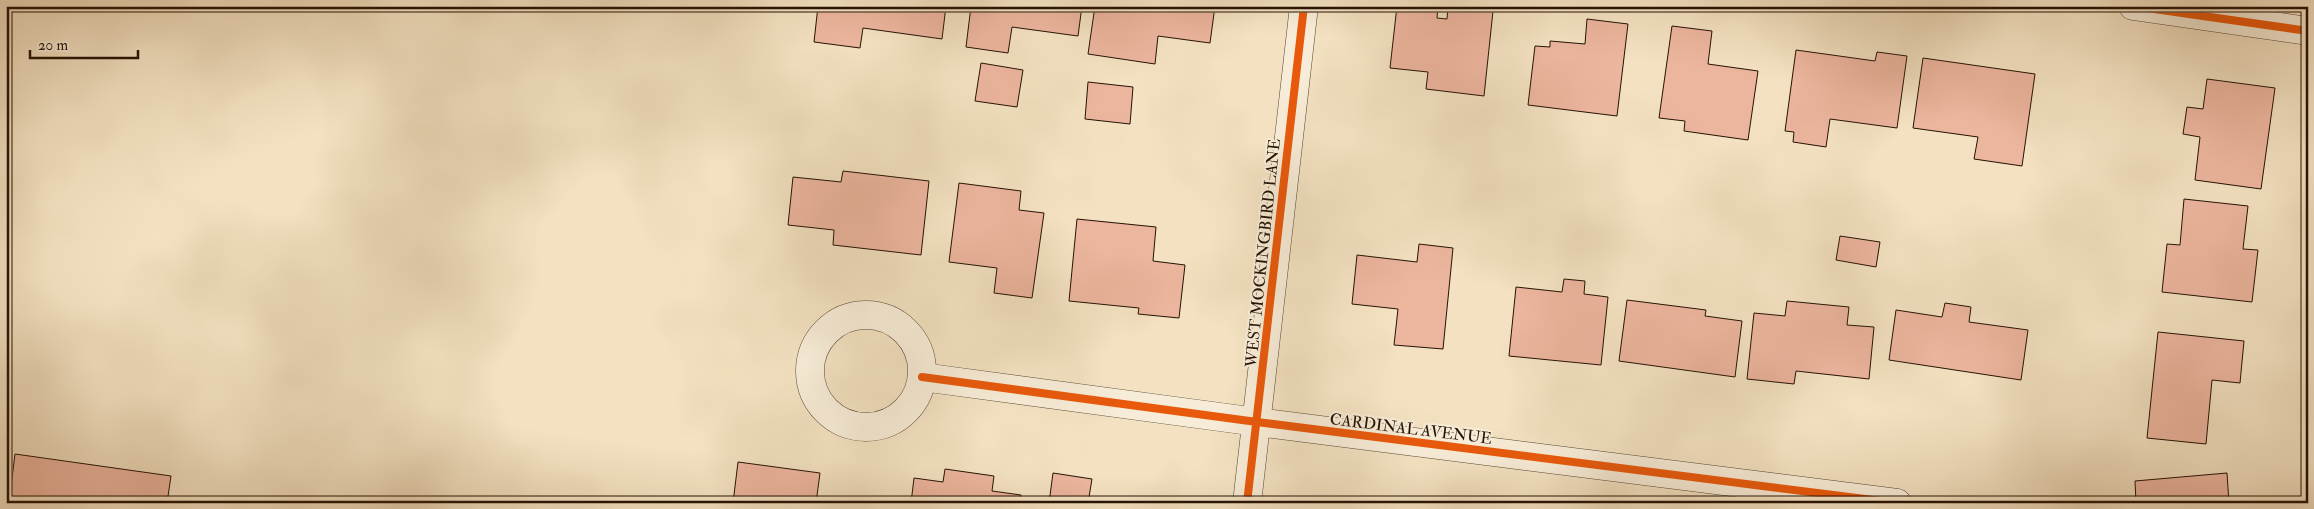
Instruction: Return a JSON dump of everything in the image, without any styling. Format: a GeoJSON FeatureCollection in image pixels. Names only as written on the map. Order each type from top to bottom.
{"type":"FeatureCollection","features":[{"type":"Feature","properties":{"kind":"street","name":"WEST MOCKINGBIRD LANE"},"geometry":{"type":"LineString","coordinates":[[1247,503],[1304,6]]}},
{"type":"Feature","properties":{"kind":"street"},"geometry":{"type":"LineString","coordinates":[[2132,6],[2308,31]]}},
{"type":"Feature","properties":{"kind":"street"},"geometry":{"type":"LineString","coordinates":[[864,315],[883,317],[900,326],[913,340],[921,358],[922,377],[918,395],[908,410],[893,421],[876,427],[858,427],[840,422],[825,411],[814,396],[809,379],[810,361],[816,343],[829,328],[846,318],[864,315]]}},
{"type":"Feature","properties":{"kind":"street","name":"CARDINAL AVENUE"},"geometry":{"type":"LineString","coordinates":[[922,377],[1257,422],[1897,503]]}},
{"type":"Feature","properties":{"kind":"building"},"geometry":{"type":"Polygon","coordinates":[[[818,6],[946,6],[942,39],[863,28],[860,48],[814,42],[818,6]]]}},
{"type":"Feature","properties":{"kind":"building"},"geometry":{"type":"Polygon","coordinates":[[[971,6],[1082,6],[1078,36],[1012,27],[1008,53],[966,47],[971,6]]]}},
{"type":"Feature","properties":{"kind":"building"},"geometry":{"type":"Polygon","coordinates":[[[1095,6],[1215,6],[1210,43],[1158,36],[1155,64],[1088,54],[1095,6]]]}},
{"type":"Feature","properties":{"kind":"building"},"geometry":{"type":"Polygon","coordinates":[[[1397,6],[1438,6],[1437,18],[1447,19],[1448,7],[1493,11],[1484,96],[1426,89],[1428,72],[1390,68],[1397,6]]]}},
{"type":"Feature","properties":{"kind":"building"},"geometry":{"type":"Polygon","coordinates":[[[1587,19],[1628,24],[1617,116],[1528,105],[1535,46],[1550,47],[1550,41],[1585,44],[1587,19]]]}},
{"type":"Feature","properties":{"kind":"building"},"geometry":{"type":"Polygon","coordinates":[[[1672,26],[1712,31],[1708,64],[1758,71],[1748,140],[1684,131],[1685,121],[1659,118],[1672,26]]]}},
{"type":"Feature","properties":{"kind":"building"},"geometry":{"type":"Polygon","coordinates":[[[1796,50],[1875,61],[1877,52],[1907,56],[1897,128],[1830,119],[1826,147],[1793,142],[1794,132],[1785,131],[1796,50]]]}},
{"type":"Feature","properties":{"kind":"building"},"geometry":{"type":"Polygon","coordinates":[[[1923,58],[2035,74],[2022,166],[1974,159],[1978,137],[1913,128],[1923,58]]]}},
{"type":"Feature","properties":{"kind":"building"},"geometry":{"type":"Polygon","coordinates":[[[981,63],[1023,70],[1017,107],[975,101],[981,63]]]}},
{"type":"Feature","properties":{"kind":"building"},"geometry":{"type":"Polygon","coordinates":[[[2207,79],[2275,88],[2261,189],[2195,180],[2200,137],[2183,134],[2187,107],[2203,109],[2207,79]]]}},
{"type":"Feature","properties":{"kind":"building"},"geometry":{"type":"Polygon","coordinates":[[[1088,82],[1133,87],[1130,124],[1085,119],[1088,82]]]}},
{"type":"Feature","properties":{"kind":"building"},"geometry":{"type":"Polygon","coordinates":[[[843,171],[929,181],[921,255],[833,245],[834,230],[788,225],[793,177],[841,182],[843,171]]]}},
{"type":"Feature","properties":{"kind":"building"},"geometry":{"type":"Polygon","coordinates":[[[959,183],[1021,191],[1019,210],[1044,213],[1032,298],[994,293],[997,268],[949,262],[959,183]]]}},
{"type":"Feature","properties":{"kind":"building"},"geometry":{"type":"Polygon","coordinates":[[[2184,199],[2248,206],[2243,249],[2258,250],[2252,302],[2162,292],[2167,244],[2180,245],[2184,199]]]}},
{"type":"Feature","properties":{"kind":"building"},"geometry":{"type":"Polygon","coordinates":[[[1077,219],[1156,227],[1153,261],[1185,265],[1179,318],[1138,314],[1139,308],[1069,301],[1077,219]]]}},
{"type":"Feature","properties":{"kind":"building"},"geometry":{"type":"Polygon","coordinates":[[[1840,236],[1880,242],[1876,267],[1836,260],[1840,236]]]}},
{"type":"Feature","properties":{"kind":"building"},"geometry":{"type":"Polygon","coordinates":[[[1419,244],[1453,248],[1443,349],[1394,345],[1398,309],[1352,304],[1357,255],[1417,262],[1419,244]]]}},
{"type":"Feature","properties":{"kind":"building"},"geometry":{"type":"Polygon","coordinates":[[[1564,279],[1585,281],[1584,294],[1608,297],[1601,365],[1509,356],[1516,287],[1562,292],[1564,279]]]}},
{"type":"Feature","properties":{"kind":"building"},"geometry":{"type":"Polygon","coordinates":[[[1627,300],[1706,310],[1705,316],[1742,321],[1735,377],[1619,361],[1627,300]]]}},
{"type":"Feature","properties":{"kind":"building"},"geometry":{"type":"Polygon","coordinates":[[[1787,301],[1849,307],[1847,325],[1874,327],[1869,379],[1796,371],[1794,384],[1747,379],[1754,313],[1785,316],[1787,301]]]}},
{"type":"Feature","properties":{"kind":"building"},"geometry":{"type":"Polygon","coordinates":[[[1945,303],[1971,307],[1969,322],[2028,330],[2021,380],[1889,360],[1896,310],[1942,317],[1945,303]]]}},
{"type":"Feature","properties":{"kind":"building"},"geometry":{"type":"Polygon","coordinates":[[[2158,332],[2244,341],[2240,383],[2212,380],[2206,444],[2147,438],[2158,332]]]}},
{"type":"Feature","properties":{"kind":"building"},"geometry":{"type":"Polygon","coordinates":[[[15,454],[171,476],[167,503],[9,503],[15,454]]]}},
{"type":"Feature","properties":{"kind":"building"},"geometry":{"type":"Polygon","coordinates":[[[738,462],[820,473],[816,503],[733,503],[738,462]]]}},
{"type":"Feature","properties":{"kind":"building"},"geometry":{"type":"Polygon","coordinates":[[[945,469],[994,476],[992,491],[1021,495],[1020,503],[911,503],[914,478],[943,482],[945,469]]]}},
{"type":"Feature","properties":{"kind":"building"},"geometry":{"type":"Polygon","coordinates":[[[1053,473],[1092,479],[1088,503],[1049,503],[1053,473]]]}},
{"type":"Feature","properties":{"kind":"building"},"geometry":{"type":"Polygon","coordinates":[[[2227,473],[2229,503],[2136,503],[2135,481],[2227,473]]]}},
{"type":"Feature","properties":{"kind":"building"},"geometry":{"type":"Polygon","coordinates":[[[214,500],[243,503],[214,503],[214,500]]]}},
{"type":"Feature","properties":{"kind":"cycle path"},"geometry":{"type":"LineString","coordinates":[[1247,503],[1304,6]]}},
{"type":"Feature","properties":{"kind":"cycle path"},"geometry":{"type":"LineString","coordinates":[[2133,6],[2308,31]]}},
{"type":"Feature","properties":{"kind":"cycle path"},"geometry":{"type":"LineString","coordinates":[[922,377],[1257,422],[1897,503]]}}]}
